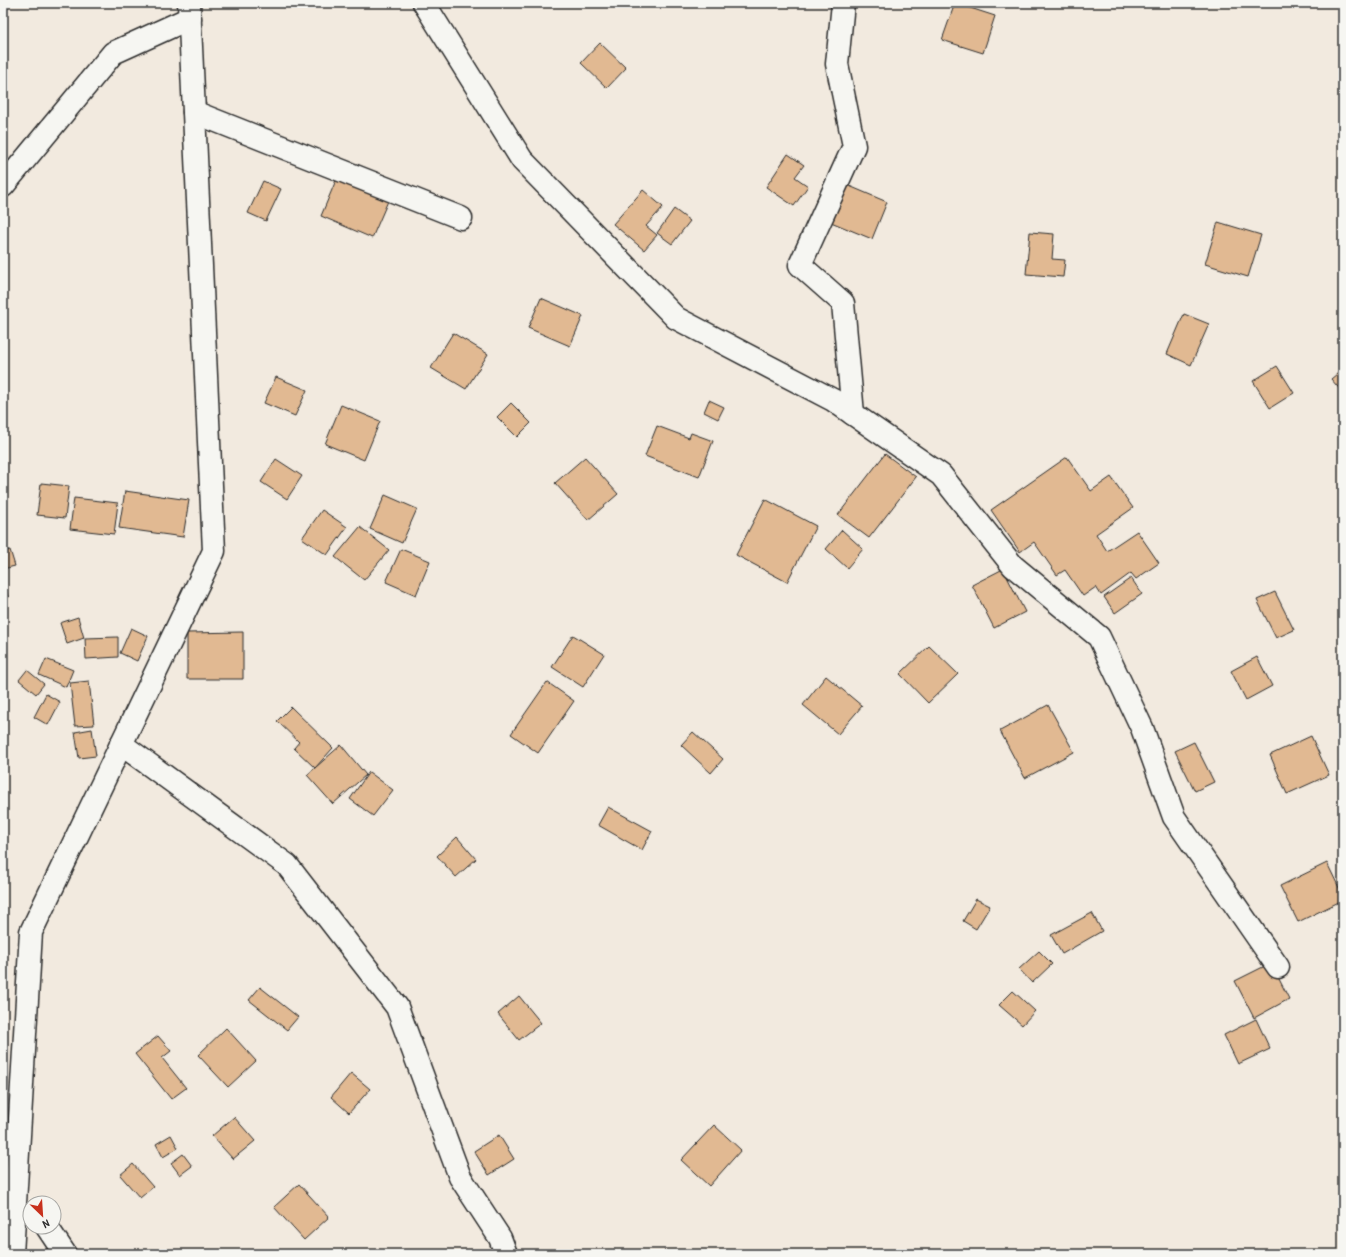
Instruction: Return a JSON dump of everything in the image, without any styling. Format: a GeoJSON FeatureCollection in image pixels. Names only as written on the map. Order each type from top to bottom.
{"type":"FeatureCollection","features":[{"type":"Feature","properties":{"kind":"street"},"geometry":{"type":"LineString","coordinates":[[424,3],[522,160],[676,318],[833,400],[941,475],[1013,566],[1099,636],[1142,728],[1174,817],[1278,967]]}},
{"type":"Feature","properties":{"kind":"street"},"geometry":{"type":"LineString","coordinates":[[843,3],[837,64],[854,146],[800,265],[843,303],[854,414]]}},
{"type":"Feature","properties":{"kind":"street"},"geometry":{"type":"LineString","coordinates":[[3,186],[113,53],[189,10],[214,551],[31,932],[12,1254]]}},
{"type":"Feature","properties":{"kind":"street"},"geometry":{"type":"LineString","coordinates":[[194,112],[461,218]]}},
{"type":"Feature","properties":{"kind":"street"},"geometry":{"type":"LineString","coordinates":[[121,744],[287,865],[397,1007],[460,1177],[500,1238],[506,1254]]}},
{"type":"Feature","properties":{"kind":"street"},"geometry":{"type":"LineString","coordinates":[[16,1180],[26,1195]]}},
{"type":"Feature","properties":{"kind":"street"},"geometry":{"type":"LineString","coordinates":[[52,1235],[65,1254]]}},
{"type":"Feature","properties":{"kind":"building"},"geometry":{"type":"Polygon","coordinates":[[[955,3],[995,16],[983,53],[942,40],[955,3]]]}},
{"type":"Feature","properties":{"kind":"building"},"geometry":{"type":"Polygon","coordinates":[[[1123,3],[1152,3],[1124,8],[1123,3]]]}},
{"type":"Feature","properties":{"kind":"building"},"geometry":{"type":"Polygon","coordinates":[[[600,43],[626,68],[607,88],[581,63],[600,43]]]}},
{"type":"Feature","properties":{"kind":"building"},"geometry":{"type":"Polygon","coordinates":[[[788,154],[804,165],[795,177],[808,186],[794,206],[766,187],[788,154]]]}},
{"type":"Feature","properties":{"kind":"building"},"geometry":{"type":"Polygon","coordinates":[[[339,173],[391,194],[372,238],[321,216],[339,173]]]}},
{"type":"Feature","properties":{"kind":"building"},"geometry":{"type":"Polygon","coordinates":[[[263,181],[281,189],[266,221],[248,213],[263,181]]]}},
{"type":"Feature","properties":{"kind":"building"},"geometry":{"type":"Polygon","coordinates":[[[847,185],[887,202],[872,239],[831,222],[847,185]]]}},
{"type":"Feature","properties":{"kind":"building"},"geometry":{"type":"Polygon","coordinates":[[[643,190],[663,207],[646,226],[657,235],[644,250],[613,224],[643,190]]]}},
{"type":"Feature","properties":{"kind":"building"},"geometry":{"type":"Polygon","coordinates":[[[674,209],[690,221],[672,244],[657,233],[674,209]]]}},
{"type":"Feature","properties":{"kind":"building"},"geometry":{"type":"Polygon","coordinates":[[[1218,222],[1261,235],[1248,277],[1205,264],[1218,222]]]}},
{"type":"Feature","properties":{"kind":"building"},"geometry":{"type":"Polygon","coordinates":[[[1030,232],[1054,234],[1052,259],[1065,260],[1063,277],[1026,274],[1030,232]]]}},
{"type":"Feature","properties":{"kind":"building"},"geometry":{"type":"Polygon","coordinates":[[[541,298],[583,316],[570,346],[528,328],[541,298]]]}},
{"type":"Feature","properties":{"kind":"building"},"geometry":{"type":"Polygon","coordinates":[[[1184,314],[1209,324],[1191,365],[1167,354],[1184,314]]]}},
{"type":"Feature","properties":{"kind":"building"},"geometry":{"type":"Polygon","coordinates":[[[453,333],[488,354],[466,389],[431,368],[453,333]]]}},
{"type":"Feature","properties":{"kind":"building"},"geometry":{"type":"Polygon","coordinates":[[[1277,366],[1294,393],[1270,408],[1253,381],[1277,366]]]}},
{"type":"Feature","properties":{"kind":"building"},"geometry":{"type":"Polygon","coordinates":[[[1343,369],[1343,393],[1331,379],[1343,369]]]}},
{"type":"Feature","properties":{"kind":"building"},"geometry":{"type":"Polygon","coordinates":[[[276,377],[307,390],[295,416],[264,403],[276,377]]]}},
{"type":"Feature","properties":{"kind":"building"},"geometry":{"type":"Polygon","coordinates":[[[709,400],[724,407],[718,419],[704,412],[709,400]]]}},
{"type":"Feature","properties":{"kind":"building"},"geometry":{"type":"Polygon","coordinates":[[[511,403],[531,423],[517,437],[497,417],[511,403]]]}},
{"type":"Feature","properties":{"kind":"building"},"geometry":{"type":"Polygon","coordinates":[[[341,405],[380,421],[364,460],[325,444],[341,405]]]}},
{"type":"Feature","properties":{"kind":"building"},"geometry":{"type":"Polygon","coordinates":[[[657,426],[689,438],[691,433],[713,441],[699,477],[645,456],[657,426]]]}},
{"type":"Feature","properties":{"kind":"building"},"geometry":{"type":"Polygon","coordinates":[[[885,454],[916,477],[869,538],[838,515],[885,454]]]}},
{"type":"Feature","properties":{"kind":"building"},"geometry":{"type":"Polygon","coordinates":[[[585,457],[618,494],[588,520],[555,483],[585,457]]]}},
{"type":"Feature","properties":{"kind":"building"},"geometry":{"type":"Polygon","coordinates":[[[1067,457],[1091,491],[1111,477],[1133,508],[1096,534],[1107,551],[1137,531],[1159,563],[1136,579],[1131,573],[1101,595],[1096,587],[1083,596],[1065,570],[1057,575],[1034,542],[1020,552],[991,510],[1067,457]]]}},
{"type":"Feature","properties":{"kind":"building"},"geometry":{"type":"Polygon","coordinates":[[[276,459],[302,476],[287,499],[261,482],[276,459]]]}},
{"type":"Feature","properties":{"kind":"building"},"geometry":{"type":"Polygon","coordinates":[[[41,483],[69,486],[65,518],[37,515],[41,483]]]}},
{"type":"Feature","properties":{"kind":"building"},"geometry":{"type":"Polygon","coordinates":[[[125,491],[189,500],[183,537],[119,528],[125,491]]]}},
{"type":"Feature","properties":{"kind":"building"},"geometry":{"type":"Polygon","coordinates":[[[385,495],[417,509],[402,543],[370,529],[385,495]]]}},
{"type":"Feature","properties":{"kind":"building"},"geometry":{"type":"Polygon","coordinates":[[[74,498],[118,503],[114,534],[70,529],[74,498]]]}},
{"type":"Feature","properties":{"kind":"building"},"geometry":{"type":"Polygon","coordinates":[[[765,499],[816,526],[787,582],[736,555],[765,499]]]}},
{"type":"Feature","properties":{"kind":"building"},"geometry":{"type":"Polygon","coordinates":[[[322,510],[347,527],[327,555],[302,538],[322,510]]]}},
{"type":"Feature","properties":{"kind":"building"},"geometry":{"type":"Polygon","coordinates":[[[360,527],[389,550],[364,580],[335,557],[360,527]]]}},
{"type":"Feature","properties":{"kind":"building"},"geometry":{"type":"Polygon","coordinates":[[[842,530],[863,549],[847,568],[826,549],[842,530]]]}},
{"type":"Feature","properties":{"kind":"building"},"geometry":{"type":"Polygon","coordinates":[[[401,549],[430,561],[416,595],[386,582],[401,549]]]}},
{"type":"Feature","properties":{"kind":"building"},"geometry":{"type":"Polygon","coordinates":[[[10,550],[15,566],[3,569],[3,552],[10,550]]]}},
{"type":"Feature","properties":{"kind":"building"},"geometry":{"type":"Polygon","coordinates":[[[1003,569],[1025,612],[994,628],[972,585],[1003,569]]]}},
{"type":"Feature","properties":{"kind":"building"},"geometry":{"type":"Polygon","coordinates":[[[1131,578],[1142,594],[1115,613],[1104,597],[1131,578]]]}},
{"type":"Feature","properties":{"kind":"building"},"geometry":{"type":"Polygon","coordinates":[[[3,579],[8,597],[3,599],[3,579]]]}},
{"type":"Feature","properties":{"kind":"building"},"geometry":{"type":"Polygon","coordinates":[[[1275,592],[1294,630],[1276,638],[1257,600],[1275,592]]]}},
{"type":"Feature","properties":{"kind":"building"},"geometry":{"type":"Polygon","coordinates":[[[78,617],[84,638],[67,644],[60,623],[78,617]]]}},
{"type":"Feature","properties":{"kind":"building"},"geometry":{"type":"Polygon","coordinates":[[[131,628],[148,636],[137,661],[120,653],[131,628]]]}},
{"type":"Feature","properties":{"kind":"building"},"geometry":{"type":"Polygon","coordinates":[[[243,632],[243,679],[187,679],[187,633],[243,632]]]}},
{"type":"Feature","properties":{"kind":"building"},"geometry":{"type":"Polygon","coordinates":[[[573,635],[604,654],[583,687],[552,667],[573,635]]]}},
{"type":"Feature","properties":{"kind":"building"},"geometry":{"type":"Polygon","coordinates":[[[118,637],[118,657],[86,659],[85,638],[118,637]]]}},
{"type":"Feature","properties":{"kind":"building"},"geometry":{"type":"Polygon","coordinates":[[[929,646],[958,674],[928,703],[900,674],[929,646]]]}},
{"type":"Feature","properties":{"kind":"building"},"geometry":{"type":"Polygon","coordinates":[[[1257,657],[1272,686],[1246,700],[1231,671],[1257,657]]]}},
{"type":"Feature","properties":{"kind":"building"},"geometry":{"type":"Polygon","coordinates":[[[46,659],[73,670],[66,687],[39,675],[46,659]]]}},
{"type":"Feature","properties":{"kind":"building"},"geometry":{"type":"Polygon","coordinates":[[[27,670],[44,684],[36,694],[19,680],[27,670]]]}},
{"type":"Feature","properties":{"kind":"building"},"geometry":{"type":"Polygon","coordinates":[[[826,676],[862,706],[838,734],[803,705],[826,676]]]}},
{"type":"Feature","properties":{"kind":"building"},"geometry":{"type":"Polygon","coordinates":[[[89,681],[94,725],[75,726],[70,683],[89,681]]]}},
{"type":"Feature","properties":{"kind":"building"},"geometry":{"type":"Polygon","coordinates":[[[547,682],[574,701],[538,753],[511,734],[547,682]]]}},
{"type":"Feature","properties":{"kind":"building"},"geometry":{"type":"Polygon","coordinates":[[[46,694],[60,702],[48,725],[34,717],[46,694]]]}},
{"type":"Feature","properties":{"kind":"building"},"geometry":{"type":"Polygon","coordinates":[[[1048,705],[1074,752],[1025,778],[1000,731],[1048,705]]]}},
{"type":"Feature","properties":{"kind":"building"},"geometry":{"type":"Polygon","coordinates":[[[291,707],[333,748],[315,768],[294,748],[299,742],[277,721],[291,707]]]}},
{"type":"Feature","properties":{"kind":"building"},"geometry":{"type":"Polygon","coordinates":[[[92,729],[96,756],[79,758],[75,732],[92,729]]]}},
{"type":"Feature","properties":{"kind":"building"},"geometry":{"type":"Polygon","coordinates":[[[693,732],[723,759],[711,773],[681,745],[693,732]]]}},
{"type":"Feature","properties":{"kind":"building"},"geometry":{"type":"Polygon","coordinates":[[[1311,736],[1329,775],[1287,794],[1270,755],[1311,736]]]}},
{"type":"Feature","properties":{"kind":"building"},"geometry":{"type":"Polygon","coordinates":[[[1194,742],[1214,782],[1195,791],[1175,751],[1194,742]]]}},
{"type":"Feature","properties":{"kind":"building"},"geometry":{"type":"Polygon","coordinates":[[[341,745],[366,775],[333,804],[307,775],[341,745]]]}},
{"type":"Feature","properties":{"kind":"building"},"geometry":{"type":"Polygon","coordinates":[[[369,772],[393,790],[373,816],[350,799],[369,772]]]}},
{"type":"Feature","properties":{"kind":"building"},"geometry":{"type":"Polygon","coordinates":[[[608,807],[652,831],[642,850],[598,825],[608,807]]]}},
{"type":"Feature","properties":{"kind":"building"},"geometry":{"type":"Polygon","coordinates":[[[457,837],[476,859],[456,877],[437,856],[457,837]]]}},
{"type":"Feature","properties":{"kind":"building"},"geometry":{"type":"Polygon","coordinates":[[[1327,863],[1343,896],[1343,900],[1298,922],[1280,886],[1327,863]]]}},
{"type":"Feature","properties":{"kind":"building"},"geometry":{"type":"Polygon","coordinates":[[[976,899],[990,906],[976,929],[963,921],[976,899]]]}},
{"type":"Feature","properties":{"kind":"building"},"geometry":{"type":"Polygon","coordinates":[[[1092,913],[1102,931],[1062,954],[1051,935],[1092,913]]]}},
{"type":"Feature","properties":{"kind":"building"},"geometry":{"type":"Polygon","coordinates":[[[1039,951],[1052,964],[1032,983],[1019,969],[1039,951]]]}},
{"type":"Feature","properties":{"kind":"building"},"geometry":{"type":"Polygon","coordinates":[[[1271,963],[1289,999],[1254,1018],[1235,981],[1271,963]]]}},
{"type":"Feature","properties":{"kind":"building"},"geometry":{"type":"Polygon","coordinates":[[[260,987],[298,1017],[287,1030],[249,1000],[260,987]]]}},
{"type":"Feature","properties":{"kind":"building"},"geometry":{"type":"Polygon","coordinates":[[[1013,991],[1035,1011],[1022,1025],[999,1005],[1013,991]]]}},
{"type":"Feature","properties":{"kind":"building"},"geometry":{"type":"Polygon","coordinates":[[[519,996],[541,1023],[519,1040],[498,1014],[519,996]]]}},
{"type":"Feature","properties":{"kind":"building"},"geometry":{"type":"Polygon","coordinates":[[[1256,1019],[1270,1049],[1238,1064],[1224,1035],[1256,1019]]]}},
{"type":"Feature","properties":{"kind":"building"},"geometry":{"type":"Polygon","coordinates":[[[226,1028],[256,1061],[228,1087],[198,1055],[226,1028]]]}},
{"type":"Feature","properties":{"kind":"building"},"geometry":{"type":"Polygon","coordinates":[[[158,1036],[171,1051],[162,1058],[186,1088],[171,1099],[135,1054],[158,1036]]]}},
{"type":"Feature","properties":{"kind":"building"},"geometry":{"type":"Polygon","coordinates":[[[351,1073],[370,1089],[349,1113],[331,1097],[351,1073]]]}},
{"type":"Feature","properties":{"kind":"building"},"geometry":{"type":"Polygon","coordinates":[[[234,1117],[255,1141],[233,1159],[212,1136],[234,1117]]]}},
{"type":"Feature","properties":{"kind":"building"},"geometry":{"type":"Polygon","coordinates":[[[714,1125],[741,1150],[709,1186],[681,1160],[714,1125]]]}},
{"type":"Feature","properties":{"kind":"building"},"geometry":{"type":"Polygon","coordinates":[[[171,1135],[178,1148],[163,1157],[156,1144],[171,1135]]]}},
{"type":"Feature","properties":{"kind":"building"},"geometry":{"type":"Polygon","coordinates":[[[499,1135],[514,1159],[489,1175],[474,1151],[499,1135]]]}},
{"type":"Feature","properties":{"kind":"building"},"geometry":{"type":"Polygon","coordinates":[[[183,1154],[192,1166],[180,1175],[171,1163],[183,1154]]]}},
{"type":"Feature","properties":{"kind":"building"},"geometry":{"type":"Polygon","coordinates":[[[133,1164],[153,1187],[140,1198],[120,1175],[133,1164]]]}},
{"type":"Feature","properties":{"kind":"building"},"geometry":{"type":"Polygon","coordinates":[[[299,1184],[329,1217],[304,1240],[274,1207],[299,1184]]]}}]}
